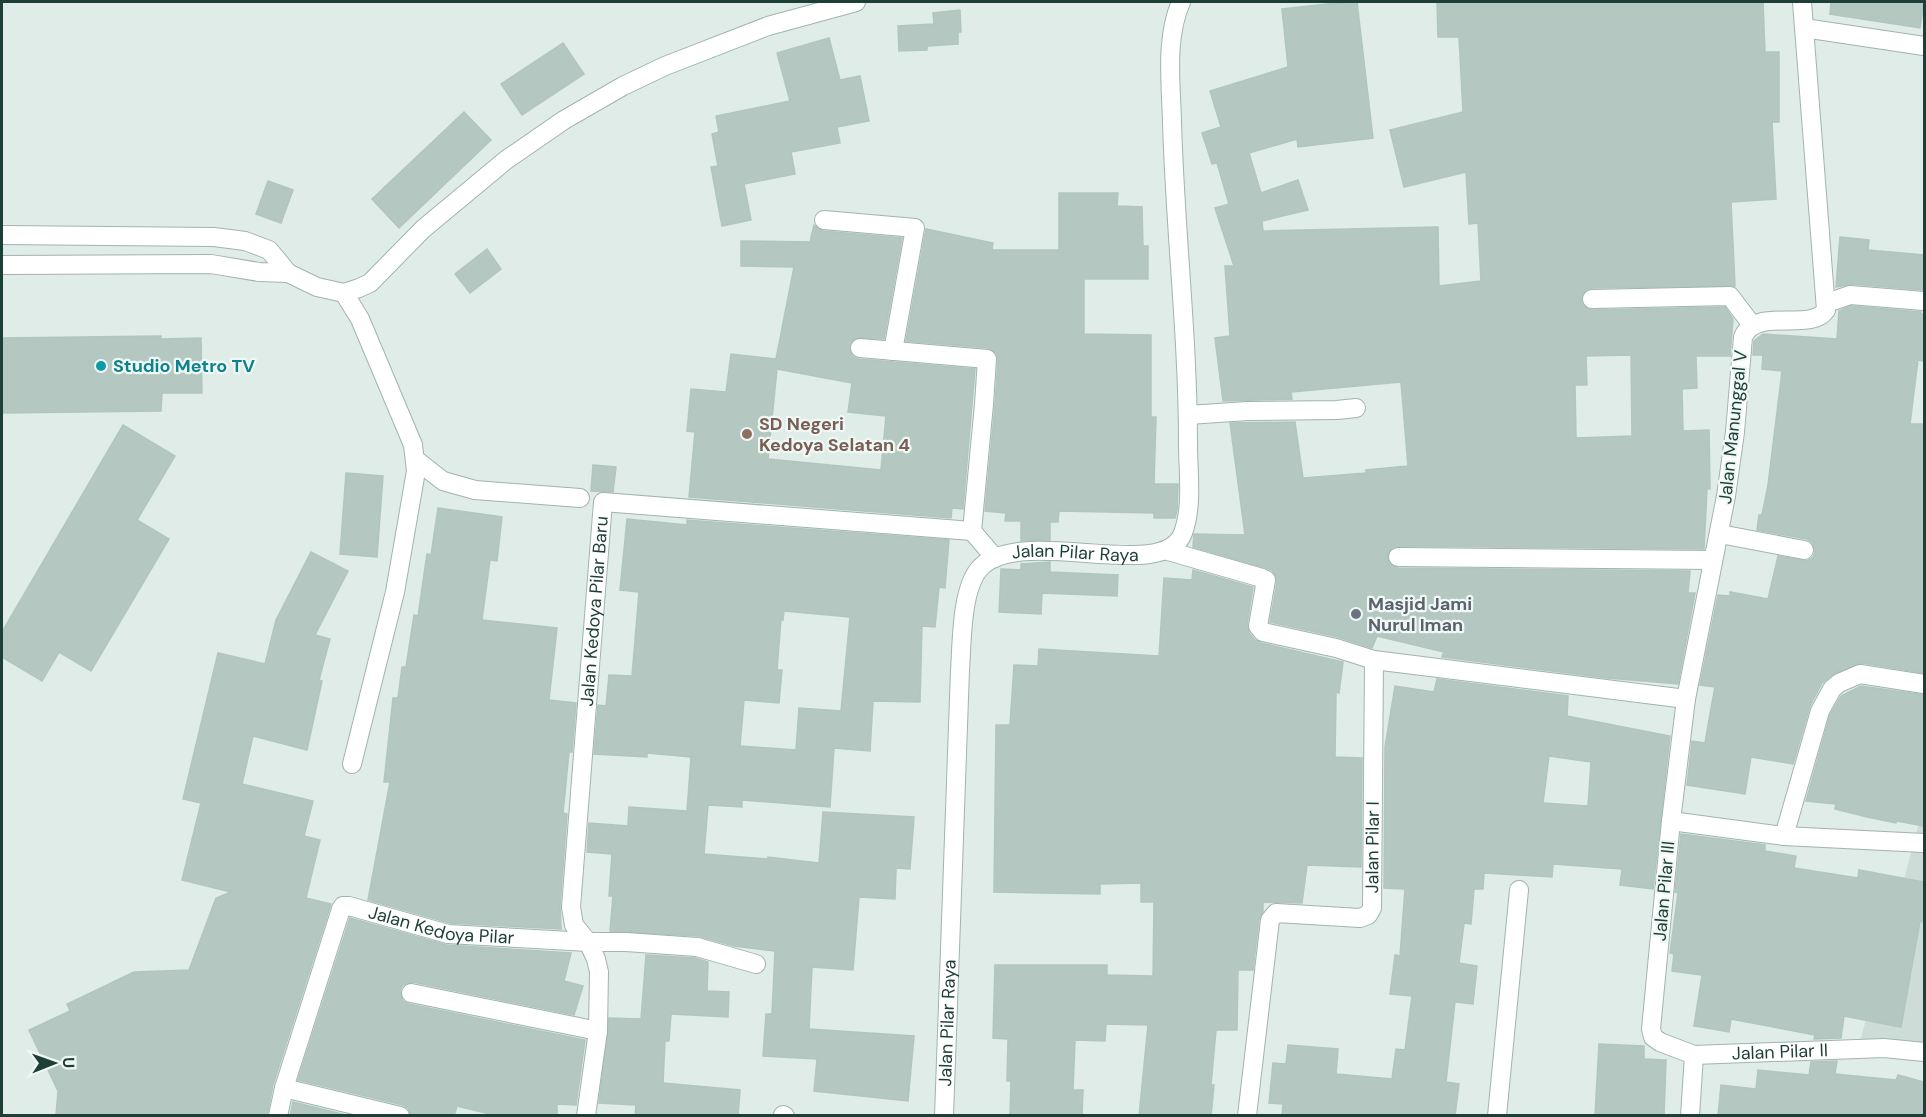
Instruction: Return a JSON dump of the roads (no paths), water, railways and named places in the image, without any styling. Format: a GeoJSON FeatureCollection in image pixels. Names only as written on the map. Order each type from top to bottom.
{"type":"FeatureCollection","features":[{"type":"Feature","properties":{"kind":"street"},"geometry":{"type":"LineString","coordinates":[[2,265],[211,264],[259,272],[288,273],[317,287],[344,293],[370,283],[423,228],[506,160],[564,120],[623,86],[665,66],[768,26],[856,2]]}},
{"type":"Feature","properties":{"kind":"street"},"geometry":{"type":"LineString","coordinates":[[1168,550],[1181,540],[1187,524],[1189,507],[1188,415],[1174,187],[1171,64],[1172,34],[1176,13],[1181,2]]}},
{"type":"Feature","properties":{"kind":"street"},"geometry":{"type":"LineString","coordinates":[[1802,2],[1827,303],[1850,295],[1924,301]]}},
{"type":"Feature","properties":{"kind":"street"},"geometry":{"type":"LineString","coordinates":[[1804,28],[1924,46]]}},
{"type":"Feature","properties":{"kind":"street"},"geometry":{"type":"LineString","coordinates":[[824,220],[915,228],[893,351]]}},
{"type":"Feature","properties":{"kind":"street"},"geometry":{"type":"LineString","coordinates":[[2,235],[214,237],[245,241],[269,250],[288,273]]}},
{"type":"Feature","properties":{"kind":"street"},"geometry":{"type":"LineString","coordinates":[[344,293],[360,319],[413,445],[416,471],[395,592],[352,764]]}},
{"type":"Feature","properties":{"kind":"street"},"geometry":{"type":"LineString","coordinates":[[1592,299],[1730,296],[1752,325]]}},
{"type":"Feature","properties":{"kind":"street","name":"Jalan Manunggal V"},"geometry":{"type":"LineString","coordinates":[[1686,699],[1720,534],[1735,432],[1740,351],[1746,329],[1752,325],[1777,320],[1812,319],[1825,313],[1827,303]]}},
{"type":"Feature","properties":{"kind":"street"},"geometry":{"type":"LineString","coordinates":[[860,348],[987,358],[972,531],[994,558]]}},
{"type":"Feature","properties":{"kind":"street"},"geometry":{"type":"LineString","coordinates":[[1188,415],[1356,408]]}},
{"type":"Feature","properties":{"kind":"street"},"geometry":{"type":"LineString","coordinates":[[415,459],[443,481],[475,490],[580,498]]}},
{"type":"Feature","properties":{"kind":"street","name":"Jalan Kedoya Pilar Baru"},"geometry":{"type":"LineString","coordinates":[[586,1116],[598,1031],[599,972],[588,942],[574,925],[571,907],[603,502],[972,531]]}},
{"type":"Feature","properties":{"kind":"street"},"geometry":{"type":"LineString","coordinates":[[1720,534],[1804,550]]}},
{"type":"Feature","properties":{"kind":"street"},"geometry":{"type":"LineString","coordinates":[[1168,550],[1262,578],[1266,584],[1258,626],[1263,632],[1336,648],[1374,660],[1686,699]]}},
{"type":"Feature","properties":{"kind":"street","name":"Jalan Pilar Raya"},"geometry":{"type":"LineString","coordinates":[[944,1116],[963,618],[968,591],[979,569],[994,558],[1019,551],[1144,555],[1168,550]]}},
{"type":"Feature","properties":{"kind":"street"},"geometry":{"type":"LineString","coordinates":[[1398,557],[1713,560]]}},
{"type":"Feature","properties":{"kind":"street","name":"Jalan Pilar I"},"geometry":{"type":"LineString","coordinates":[[1247,1116],[1270,920],[1276,914],[1360,918],[1368,915],[1372,908],[1374,660]]}},
{"type":"Feature","properties":{"kind":"street"},"geometry":{"type":"LineString","coordinates":[[1784,836],[1820,711],[1832,690],[1839,683],[1860,674],[1924,684]]}},
{"type":"Feature","properties":{"kind":"street","name":"Jalan Pilar III"},"geometry":{"type":"LineString","coordinates":[[1686,699],[1671,821],[1651,1029],[1653,1037],[1660,1042],[1694,1055]]}},
{"type":"Feature","properties":{"kind":"street"},"geometry":{"type":"LineString","coordinates":[[1671,821],[1784,836],[1924,843]]}},
{"type":"Feature","properties":{"kind":"street"},"geometry":{"type":"LineString","coordinates":[[1497,1116],[1519,890]]}},
{"type":"Feature","properties":{"kind":"street","name":"Jalan Kedoya Pilar"},"geometry":{"type":"LineString","coordinates":[[278,1116],[284,1088],[343,906],[448,934],[697,947],[756,964]]}},
{"type":"Feature","properties":{"kind":"street"},"geometry":{"type":"LineString","coordinates":[[411,993],[598,1031]]}},
{"type":"Feature","properties":{"kind":"street","name":"Jalan Pilar II"},"geometry":{"type":"LineString","coordinates":[[1694,1055],[1872,1049],[1924,1052]]}},
{"type":"Feature","properties":{"kind":"street"},"geometry":{"type":"LineString","coordinates":[[1690,1116],[1694,1055]]}},
{"type":"Feature","properties":{"kind":"street"},"geometry":{"type":"LineString","coordinates":[[284,1088],[400,1116]]}},
{"type":"Feature","properties":{"kind":"place","name":"Studio Metro TV"},"geometry":{"type":"Point","coordinates":[101,366]}},
{"type":"Feature","properties":{"kind":"place","name":"SD Negeri Kedoya Selatan 4"},"geometry":{"type":"Point","coordinates":[747,434]}},
{"type":"Feature","properties":{"kind":"place","name":"Masjid Jami Nurul Iman"},"geometry":{"type":"Point","coordinates":[1356,614]}}]}
